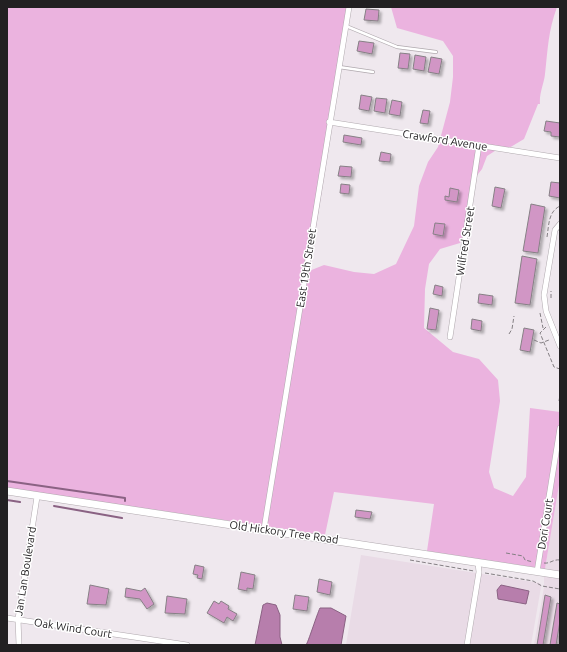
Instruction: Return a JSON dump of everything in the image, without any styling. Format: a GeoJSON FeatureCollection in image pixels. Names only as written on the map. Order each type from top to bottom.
{"type":"FeatureCollection","features":[{"type":"Feature","properties":{"kind":"street","name":"East 19th Street"},"geometry":{"type":"LineString","coordinates":[[264,529],[349,7]]}},
{"type":"Feature","properties":{"kind":"street","name":"Crawford Avenue"},"geometry":{"type":"LineString","coordinates":[[330,122],[560,158]]}},
{"type":"Feature","properties":{"kind":"street","name":"Wilfred Street"},"geometry":{"type":"LineString","coordinates":[[450,336],[479,145]]}},
{"type":"Feature","properties":{"kind":"street"},"geometry":{"type":"LineString","coordinates":[[560,224],[555,230],[544,294],[546,311],[560,346]]}},
{"type":"Feature","properties":{"kind":"street","name":"Dori Court"},"geometry":{"type":"LineString","coordinates":[[537,572],[560,428]]}},
{"type":"Feature","properties":{"kind":"street","name":"Old Hickory Tree Road"},"geometry":{"type":"LineString","coordinates":[[7,491],[37,497],[264,529],[560,575]]}},
{"type":"Feature","properties":{"kind":"street","name":"Jan Lan Boulevard"},"geometry":{"type":"LineString","coordinates":[[19,645],[18,619],[37,497]]}},
{"type":"Feature","properties":{"kind":"street"},"geometry":{"type":"LineString","coordinates":[[467,645],[478,563]]}},
{"type":"Feature","properties":{"kind":"street","name":"Oak Wind Court"},"geometry":{"type":"LineString","coordinates":[[7,618],[187,645]]}},
{"type":"Feature","properties":{"kind":"lane"},"geometry":{"type":"LineString","coordinates":[[346,26],[397,47],[436,52]]}},
{"type":"Feature","properties":{"kind":"lane"},"geometry":{"type":"LineString","coordinates":[[339,67],[373,72]]}},
{"type":"Feature","properties":{"kind":"path"},"geometry":{"type":"LineString","coordinates":[[551,291],[551,302]]}},
{"type":"Feature","properties":{"kind":"path"},"geometry":{"type":"LineString","coordinates":[[509,334],[512,329],[514,316]]}},
{"type":"Feature","properties":{"kind":"path"},"geometry":{"type":"LineString","coordinates":[[551,324],[540,333],[554,367],[560,369]]}},
{"type":"Feature","properties":{"kind":"path"},"geometry":{"type":"LineString","coordinates":[[534,340],[544,342],[549,340]]}},
{"type":"Feature","properties":{"kind":"path"},"geometry":{"type":"LineString","coordinates":[[559,401],[560,395]]}},
{"type":"Feature","properties":{"kind":"path"},"geometry":{"type":"LineString","coordinates":[[404,559],[533,581],[542,586],[560,589]]}},
{"type":"Feature","properties":{"kind":"shaded area"},"geometry":{"type":"Polygon","coordinates":[[[7,7],[351,7],[309,271],[324,265],[354,272],[374,274],[396,264],[414,226],[419,186],[428,162],[438,147],[450,102],[453,77],[453,56],[443,41],[397,28],[391,7],[557,7],[550,32],[540,104],[538,104],[524,139],[509,148],[498,149],[487,156],[482,169],[475,178],[469,228],[460,243],[440,249],[429,264],[425,289],[424,328],[453,352],[479,359],[498,380],[500,401],[489,472],[494,488],[513,496],[526,477],[530,408],[560,412],[560,479],[545,569],[427,551],[434,504],[334,492],[325,535],[7,488],[7,7]]]}},
{"type":"Feature","properties":{"kind":"shaded area"},"geometry":{"type":"Polygon","coordinates":[[[560,479],[560,572],[545,569],[560,479]]]}},
{"type":"Feature","properties":{"kind":"shaded area"},"geometry":{"type":"Polygon","coordinates":[[[361,555],[540,583],[541,587],[531,645],[346,645],[361,555]]]}},
{"type":"Feature","properties":{"kind":"shaded area"},"geometry":{"type":"Polygon","coordinates":[[[544,576],[560,579],[560,645],[534,645],[544,587],[544,576]]]}},
{"type":"Feature","properties":{"kind":"shaded area"},"geometry":{"type":"Polygon","coordinates":[[[501,585],[529,591],[526,604],[498,599],[497,590],[501,585]]]}},
{"type":"Feature","properties":{"kind":"shaded area"},"geometry":{"type":"Polygon","coordinates":[[[267,603],[276,605],[280,615],[280,637],[282,645],[255,645],[263,605],[267,603]]]}},
{"type":"Feature","properties":{"kind":"shaded area"},"geometry":{"type":"Polygon","coordinates":[[[320,608],[331,608],[346,616],[341,645],[306,645],[320,608]]]}},
{"type":"Feature","properties":{"kind":"building"},"geometry":{"type":"Polygon","coordinates":[[[366,9],[379,10],[378,21],[364,20],[366,9]]]}},
{"type":"Feature","properties":{"kind":"building"},"geometry":{"type":"Polygon","coordinates":[[[359,41],[374,43],[372,54],[357,51],[359,41]]]}},
{"type":"Feature","properties":{"kind":"building"},"geometry":{"type":"Polygon","coordinates":[[[400,53],[410,54],[408,69],[398,68],[400,53]]]}},
{"type":"Feature","properties":{"kind":"building"},"geometry":{"type":"Polygon","coordinates":[[[415,55],[426,57],[424,71],[413,69],[415,55]]]}},
{"type":"Feature","properties":{"kind":"building"},"geometry":{"type":"Polygon","coordinates":[[[431,57],[442,59],[439,74],[428,72],[431,57]]]}},
{"type":"Feature","properties":{"kind":"building"},"geometry":{"type":"Polygon","coordinates":[[[361,95],[372,97],[369,111],[359,109],[361,95]]]}},
{"type":"Feature","properties":{"kind":"building"},"geometry":{"type":"Polygon","coordinates":[[[376,98],[387,99],[385,113],[374,111],[376,98]]]}},
{"type":"Feature","properties":{"kind":"building"},"geometry":{"type":"Polygon","coordinates":[[[392,100],[402,102],[400,116],[389,114],[392,100]]]}},
{"type":"Feature","properties":{"kind":"building"},"geometry":{"type":"Polygon","coordinates":[[[423,110],[430,111],[428,124],[420,123],[423,110]]]}},
{"type":"Feature","properties":{"kind":"building"},"geometry":{"type":"Polygon","coordinates":[[[546,121],[560,123],[560,137],[551,136],[551,132],[544,131],[546,121]]]}},
{"type":"Feature","properties":{"kind":"building"},"geometry":{"type":"Polygon","coordinates":[[[344,135],[362,138],[361,145],[343,142],[344,135]]]}},
{"type":"Feature","properties":{"kind":"building"},"geometry":{"type":"Polygon","coordinates":[[[381,152],[391,154],[390,162],[379,161],[381,152]]]}},
{"type":"Feature","properties":{"kind":"building"},"geometry":{"type":"Polygon","coordinates":[[[340,166],[352,167],[351,177],[338,176],[340,166]]]}},
{"type":"Feature","properties":{"kind":"building"},"geometry":{"type":"Polygon","coordinates":[[[551,182],[560,183],[560,198],[549,196],[551,182]]]}},
{"type":"Feature","properties":{"kind":"building"},"geometry":{"type":"Polygon","coordinates":[[[341,184],[350,185],[349,194],[340,193],[341,184]]]}},
{"type":"Feature","properties":{"kind":"building"},"geometry":{"type":"Polygon","coordinates":[[[495,187],[505,189],[501,208],[492,206],[495,187]]]}},
{"type":"Feature","properties":{"kind":"building"},"geometry":{"type":"Polygon","coordinates":[[[450,188],[459,190],[457,202],[445,200],[445,196],[449,197],[450,188]]]}},
{"type":"Feature","properties":{"kind":"building"},"geometry":{"type":"Polygon","coordinates":[[[531,204],[545,207],[538,253],[523,251],[531,204]]]}},
{"type":"Feature","properties":{"kind":"building"},"geometry":{"type":"Polygon","coordinates":[[[435,223],[445,224],[443,236],[433,234],[435,223]]]}},
{"type":"Feature","properties":{"kind":"building"},"geometry":{"type":"Polygon","coordinates":[[[522,256],[537,259],[530,305],[515,303],[522,256]]]}},
{"type":"Feature","properties":{"kind":"building"},"geometry":{"type":"Polygon","coordinates":[[[435,285],[443,287],[442,296],[433,294],[435,285]]]}},
{"type":"Feature","properties":{"kind":"building"},"geometry":{"type":"Polygon","coordinates":[[[479,294],[493,296],[492,305],[478,303],[479,294]]]}},
{"type":"Feature","properties":{"kind":"building"},"geometry":{"type":"Polygon","coordinates":[[[430,308],[439,310],[436,330],[427,329],[430,308]]]}},
{"type":"Feature","properties":{"kind":"building"},"geometry":{"type":"Polygon","coordinates":[[[472,319],[482,321],[481,331],[471,329],[472,319]]]}},
{"type":"Feature","properties":{"kind":"building"},"geometry":{"type":"Polygon","coordinates":[[[524,328],[534,330],[530,352],[520,350],[524,328]]]}},
{"type":"Feature","properties":{"kind":"building"},"geometry":{"type":"Polygon","coordinates":[[[356,510],[372,512],[370,519],[355,517],[356,510]]]}},
{"type":"Feature","properties":{"kind":"building"},"geometry":{"type":"Polygon","coordinates":[[[195,565],[204,567],[202,579],[197,578],[198,575],[193,574],[195,565]]]}},
{"type":"Feature","properties":{"kind":"building"},"geometry":{"type":"Polygon","coordinates":[[[241,572],[255,575],[253,589],[247,588],[247,591],[238,589],[241,572]]]}},
{"type":"Feature","properties":{"kind":"building"},"geometry":{"type":"Polygon","coordinates":[[[319,579],[332,582],[330,595],[317,592],[319,579]]]}},
{"type":"Feature","properties":{"kind":"building"},"geometry":{"type":"Polygon","coordinates":[[[90,585],[109,589],[106,605],[87,604],[90,585]]]}},
{"type":"Feature","properties":{"kind":"building"},"geometry":{"type":"Polygon","coordinates":[[[126,588],[141,591],[145,588],[154,604],[147,609],[140,599],[125,597],[126,588]]]}},
{"type":"Feature","properties":{"kind":"building"},"geometry":{"type":"Polygon","coordinates":[[[295,595],[309,597],[307,611],[293,609],[295,595]]]}},
{"type":"Feature","properties":{"kind":"building"},"geometry":{"type":"Polygon","coordinates":[[[545,595],[551,597],[543,645],[537,645],[545,595]]]}},
{"type":"Feature","properties":{"kind":"building"},"geometry":{"type":"Polygon","coordinates":[[[167,596],[187,599],[185,614],[165,613],[167,596]]]}},
{"type":"Feature","properties":{"kind":"building"},"geometry":{"type":"Polygon","coordinates":[[[214,601],[219,604],[221,601],[229,606],[228,609],[237,614],[233,621],[227,617],[224,623],[207,613],[214,601]]]}},
{"type":"Feature","properties":{"kind":"building"},"geometry":{"type":"Polygon","coordinates":[[[557,603],[560,604],[560,621],[556,645],[550,645],[557,603]]]}},
{"type":"Feature","properties":{"kind":"waterway"},"geometry":{"type":"LineString","coordinates":[[7,481],[125,498],[125,501]]}},
{"type":"Feature","properties":{"kind":"waterway"},"geometry":{"type":"LineString","coordinates":[[7,500],[20,502]]}},
{"type":"Feature","properties":{"kind":"waterway"},"geometry":{"type":"LineString","coordinates":[[54,506],[122,518]]}}]}
